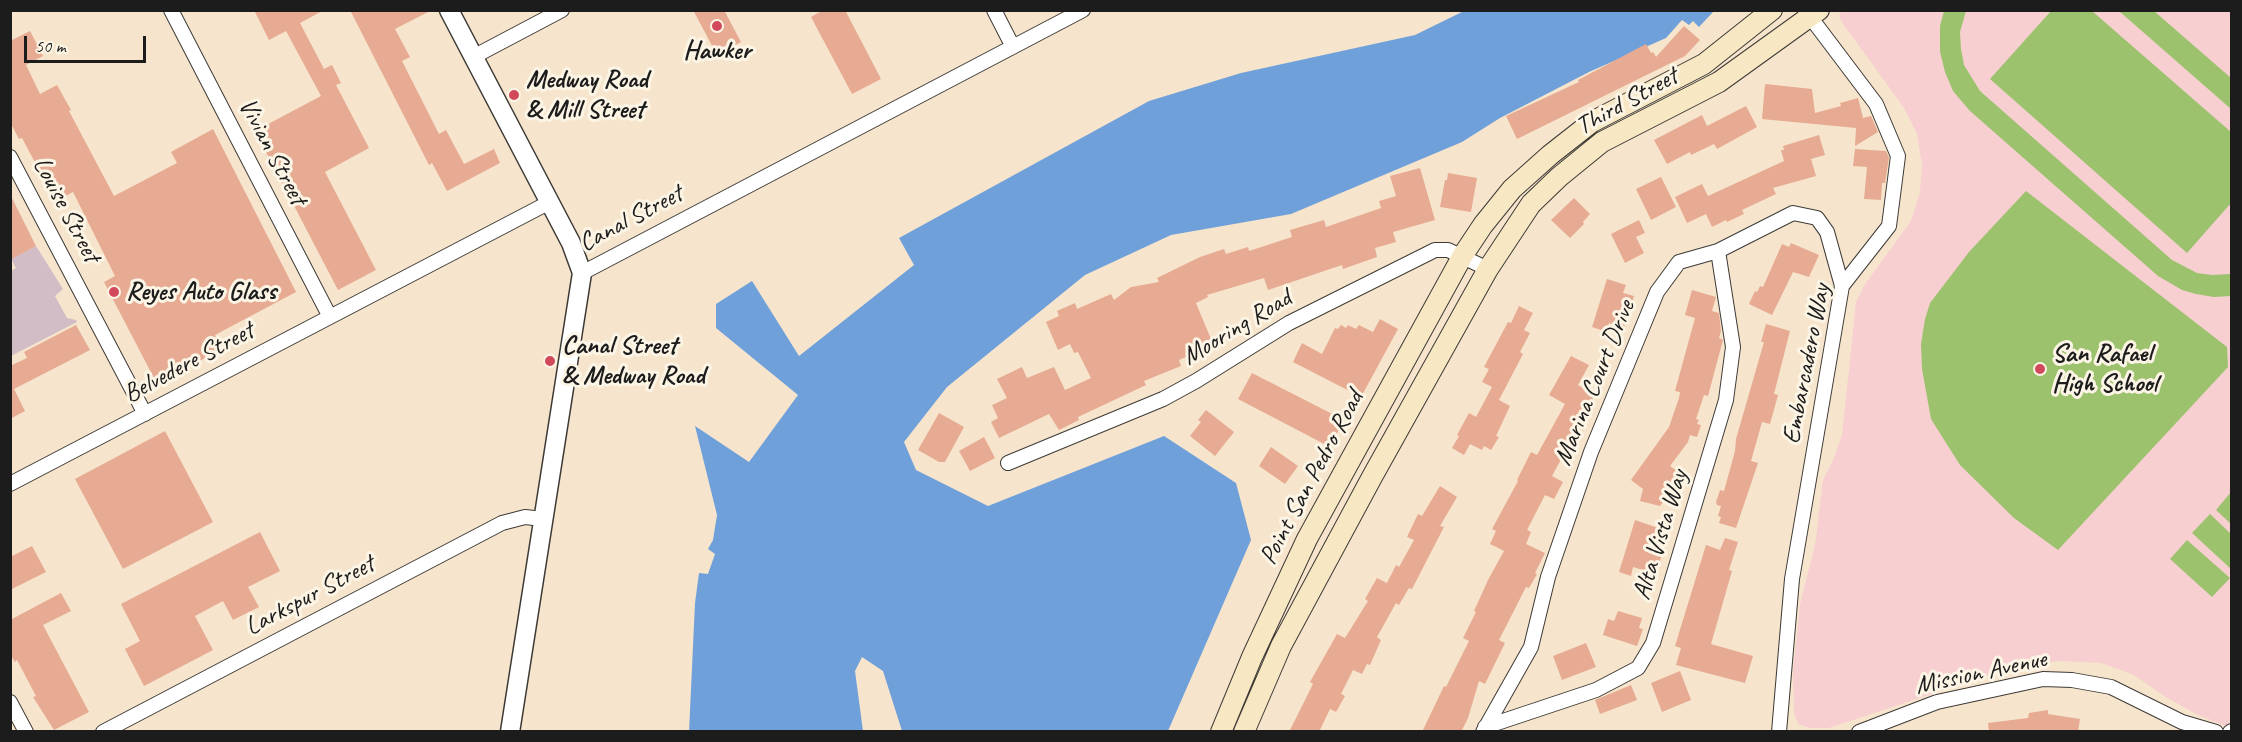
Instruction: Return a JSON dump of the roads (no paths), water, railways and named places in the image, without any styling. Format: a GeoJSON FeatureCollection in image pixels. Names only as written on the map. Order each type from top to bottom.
{"type":"FeatureCollection","features":[{"type":"Feature","properties":{"kind":"main road","name":"Third Street"},"geometry":{"type":"LineString","coordinates":[[1463,255],[1483,225],[1512,189],[1550,155],[1592,122],[1704,64],[1772,10]]}},
{"type":"Feature","properties":{"kind":"main road","name":"Third Street"},"geometry":{"type":"LineString","coordinates":[[1488,269],[1531,204],[1559,177],[1602,142],[1719,82],[1811,13]]}},
{"type":"Feature","properties":{"kind":"main road","name":"Point San Pedro Road"},"geometry":{"type":"LineString","coordinates":[[1221,732],[1252,657],[1307,539],[1463,255]]}},
{"type":"Feature","properties":{"kind":"main road","name":"Point San Pedro Road"},"geometry":{"type":"LineString","coordinates":[[1244,732],[1281,646],[1488,269]]}},
{"type":"Feature","properties":{"kind":"street","name":"Vivian Street"},"geometry":{"type":"LineString","coordinates":[[171,10],[330,316]]}},
{"type":"Feature","properties":{"kind":"street"},"geometry":{"type":"LineString","coordinates":[[449,10],[550,202],[574,250],[582,273]]}},
{"type":"Feature","properties":{"kind":"street"},"geometry":{"type":"LineString","coordinates":[[473,57],[562,10]]}},
{"type":"Feature","properties":{"kind":"street"},"geometry":{"type":"LineString","coordinates":[[994,10],[1013,47]]}},
{"type":"Feature","properties":{"kind":"street","name":"Canal Street"},"geometry":{"type":"LineString","coordinates":[[510,732],[582,273],[1083,10]]}},
{"type":"Feature","properties":{"kind":"street","name":"Embarcadero Way"},"geometry":{"type":"LineString","coordinates":[[1779,732],[1791,579],[1842,286],[1889,226],[1898,156],[1876,104],[1811,13]]}},
{"type":"Feature","properties":{"kind":"street","name":"Louise Street"},"geometry":{"type":"LineString","coordinates":[[10,157],[145,414]]}},
{"type":"Feature","properties":{"kind":"street","name":"Belvedere Street"},"geometry":{"type":"LineString","coordinates":[[10,484],[550,202]]}},
{"type":"Feature","properties":{"kind":"street","name":"Marina Court Drive"},"geometry":{"type":"LineString","coordinates":[[1484,729],[1532,647],[1548,577],[1591,452],[1657,292],[1680,262],[1718,251],[1793,213],[1817,219],[1827,232],[1842,286]]}},
{"type":"Feature","properties":{"kind":"street","name":"Mooring Road"},"geometry":{"type":"LineString","coordinates":[[1008,463],[1163,399],[1289,323],[1435,250],[1448,250],[1463,255],[1488,269]]}},
{"type":"Feature","properties":{"kind":"street","name":"Alta Vista Way"},"geometry":{"type":"LineString","coordinates":[[1484,729],[1596,690],[1638,668],[1653,643],[1726,400],[1733,347],[1718,251]]}},
{"type":"Feature","properties":{"kind":"street","name":"Larkspur Street"},"geometry":{"type":"LineString","coordinates":[[103,732],[502,523],[517,518],[543,519]]}},
{"type":"Feature","properties":{"kind":"street","name":"Mission Avenue"},"geometry":{"type":"LineString","coordinates":[[1858,732],[1937,702],[2043,679],[2072,680],[2111,687],[2182,722],[2216,732]]}},
{"type":"Feature","properties":{"kind":"street"},"geometry":{"type":"LineString","coordinates":[[10,702],[26,732]]}},
{"type":"Feature","properties":{"kind":"water"},"geometry":{"type":"Polygon","coordinates":[[[1464,11],[1714,11],[1699,27],[1693,21],[1689,25],[1682,20],[1666,38],[1589,72],[1500,118],[1462,142],[1291,214],[1171,235],[1085,275],[947,387],[904,442],[916,470],[988,506],[1164,436],[1236,483],[1251,540],[1168,731],[902,731],[883,671],[862,657],[855,671],[863,731],[689,732],[695,603],[699,573],[708,574],[715,554],[708,549],[713,540],[717,515],[695,426],[749,462],[798,395],[716,328],[716,304],[752,281],[799,356],[914,265],[899,238],[1149,101],[1241,73],[1415,35],[1464,11]]]}},
{"type":"Feature","properties":{"kind":"place","name":"Hawker"},"geometry":{"type":"Point","coordinates":[717,26]}},
{"type":"Feature","properties":{"kind":"place","name":"Medway Road & Mill Street"},"geometry":{"type":"Point","coordinates":[514,95]}},
{"type":"Feature","properties":{"kind":"place","name":"Reyes Auto Glass"},"geometry":{"type":"Point","coordinates":[114,292]}},
{"type":"Feature","properties":{"kind":"place","name":"Canal Street & Medway Road"},"geometry":{"type":"Point","coordinates":[550,361]}},
{"type":"Feature","properties":{"kind":"place","name":"San Rafael High School"},"geometry":{"type":"Point","coordinates":[2040,369]}}]}
